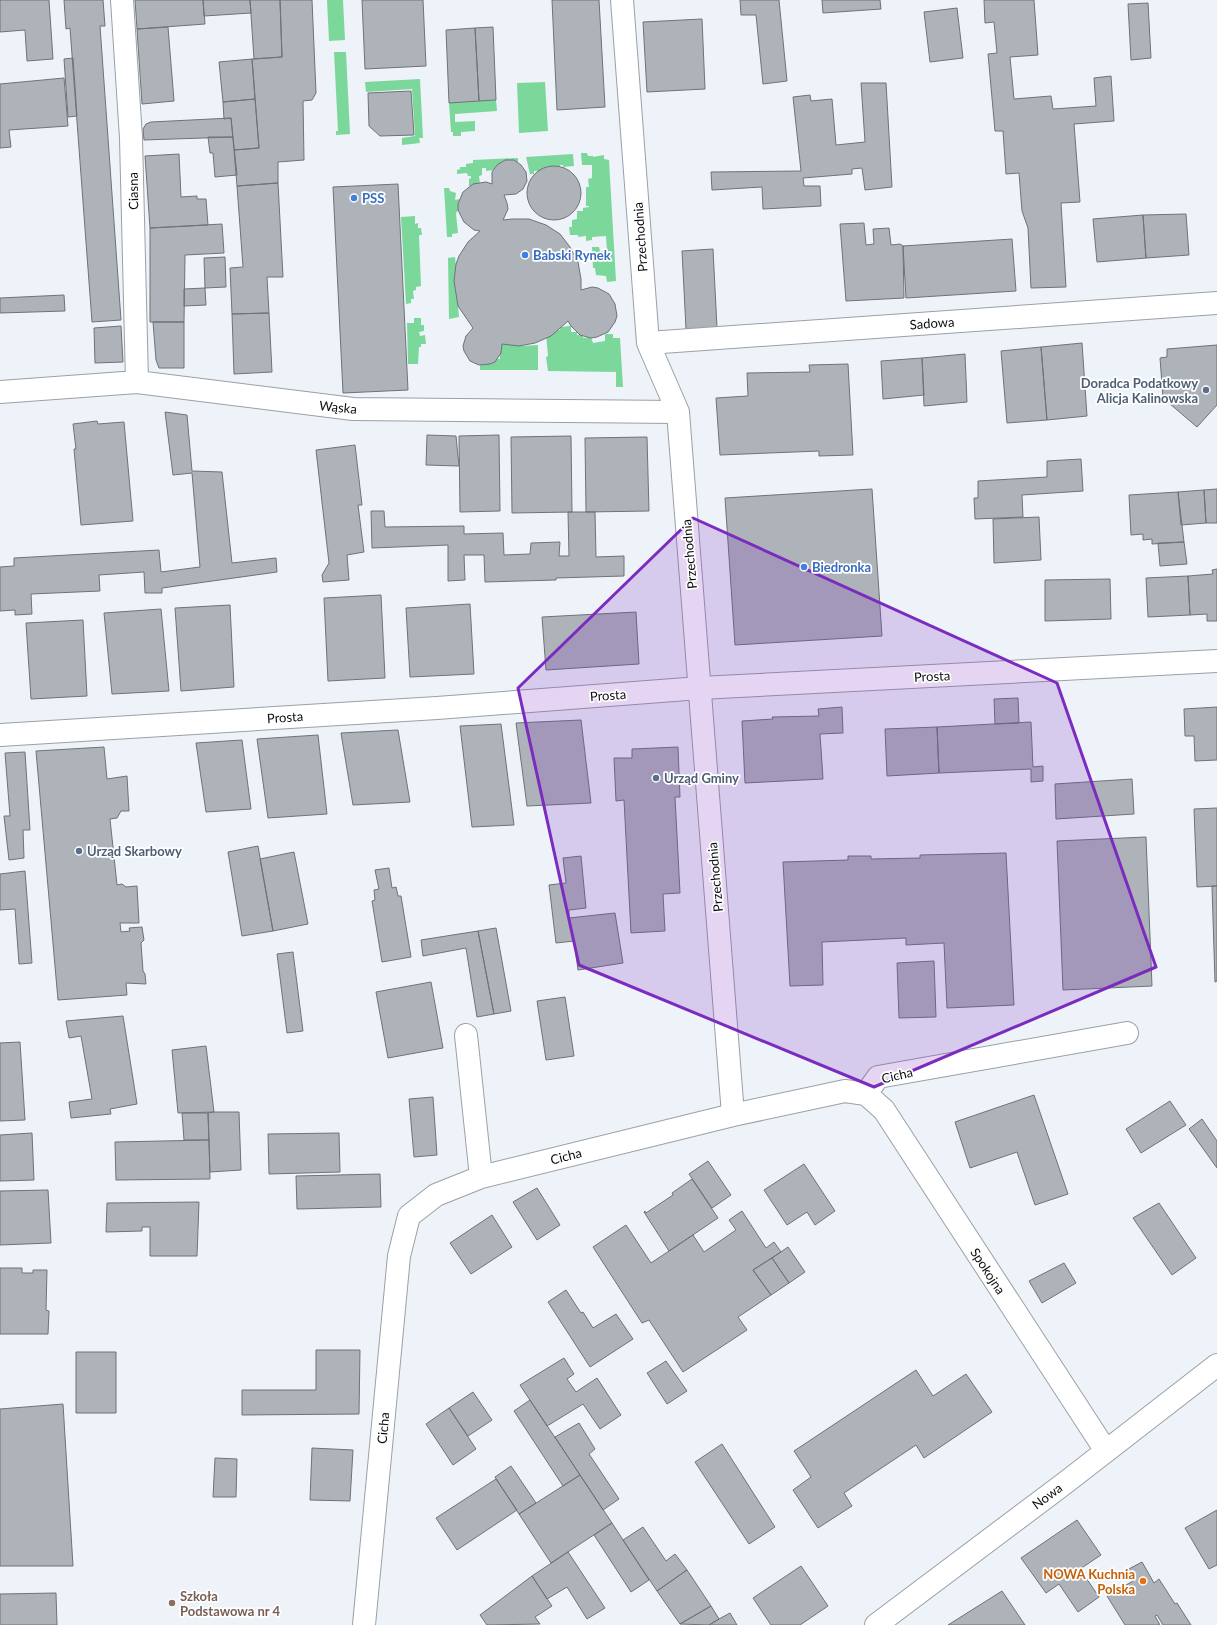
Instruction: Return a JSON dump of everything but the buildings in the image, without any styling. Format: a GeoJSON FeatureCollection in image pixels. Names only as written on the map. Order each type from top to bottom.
{"type":"FeatureCollection","features":[{"type":"Feature","properties":{"kind":"street","name":"Ciasna"},"geometry":{"type":"LineString","coordinates":[[122,0],[131,138],[137,382]]}},
{"type":"Feature","properties":{"kind":"street","name":"Przechodnia"},"geometry":{"type":"LineString","coordinates":[[622,0],[648,343],[678,412],[733,1114]]}},
{"type":"Feature","properties":{"kind":"street","name":"Sadowa"},"geometry":{"type":"LineString","coordinates":[[648,343],[1217,303]]}},
{"type":"Feature","properties":{"kind":"street","name":"Wąska"},"geometry":{"type":"LineString","coordinates":[[0,392],[137,382],[353,409],[678,412]]}},
{"type":"Feature","properties":{"kind":"street","name":"Prosta"},"geometry":{"type":"LineString","coordinates":[[0,736],[429,708],[700,688],[1217,661]]}},
{"type":"Feature","properties":{"kind":"street","name":"Cicha"},"geometry":{"type":"LineString","coordinates":[[364,1625],[399,1256],[409,1216],[436,1195],[481,1177],[733,1114],[845,1091],[866,1094],[878,1077],[1127,1033]]}},
{"type":"Feature","properties":{"kind":"street"},"geometry":{"type":"LineString","coordinates":[[466,1035],[481,1177]]}},
{"type":"Feature","properties":{"kind":"street","name":"Spokojna"},"geometry":{"type":"LineString","coordinates":[[866,1094],[884,1110],[1106,1451]]}},
{"type":"Feature","properties":{"kind":"street","name":"Nowa"},"geometry":{"type":"LineString","coordinates":[[876,1625],[1217,1365]]}},
{"type":"Feature","properties":{"kind":"highlighted area"},"geometry":{"type":"Polygon","coordinates":[[[693,518],[1057,683],[1156,967],[874,1087],[579,965],[518,688],[693,518]]]}},
{"type":"Feature","properties":{"kind":"green space"},"geometry":{"type":"Polygon","coordinates":[[[327,0],[343,0],[345,40],[329,41],[327,0]]]}},
{"type":"Feature","properties":{"kind":"green space"},"geometry":{"type":"Polygon","coordinates":[[[334,52],[346,52],[350,134],[336,135],[336,131],[338,131],[334,52]]]}},
{"type":"Feature","properties":{"kind":"green space"},"geometry":{"type":"Polygon","coordinates":[[[420,79],[423,138],[419,138],[420,143],[402,145],[402,138],[415,136],[412,89],[366,92],[365,82],[420,79]]]}},
{"type":"Feature","properties":{"kind":"green space"},"geometry":{"type":"Polygon","coordinates":[[[545,82],[548,131],[519,133],[517,83],[545,82]]]}},
{"type":"Feature","properties":{"kind":"green space"},"geometry":{"type":"Polygon","coordinates":[[[496,100],[497,111],[455,114],[455,122],[475,121],[475,131],[461,132],[461,136],[453,136],[453,132],[451,132],[449,103],[496,100]]]}},
{"type":"Feature","properties":{"kind":"green space"},"geometry":{"type":"Polygon","coordinates":[[[581,153],[587,153],[588,156],[593,157],[604,155],[604,159],[609,160],[616,281],[607,282],[606,276],[596,275],[595,268],[593,268],[592,247],[599,247],[600,251],[607,251],[606,236],[592,237],[592,240],[586,241],[586,236],[578,237],[578,235],[570,235],[569,227],[572,227],[572,220],[577,219],[577,211],[583,211],[583,208],[589,207],[586,206],[586,187],[589,187],[588,179],[592,178],[592,165],[582,165],[581,153]]]}},
{"type":"Feature","properties":{"kind":"green space"},"geometry":{"type":"Polygon","coordinates":[[[573,154],[574,166],[563,167],[563,165],[560,165],[560,171],[549,170],[549,173],[537,174],[537,171],[534,171],[534,174],[530,174],[526,157],[573,154]]]}},
{"type":"Feature","properties":{"kind":"green space"},"geometry":{"type":"Polygon","coordinates":[[[518,158],[518,163],[496,165],[495,170],[486,171],[486,168],[482,168],[482,175],[479,176],[480,184],[477,186],[469,186],[469,179],[471,176],[468,176],[467,173],[457,174],[457,170],[460,169],[460,167],[466,167],[466,164],[473,163],[473,160],[518,158]]]}},
{"type":"Feature","properties":{"kind":"green space"},"geometry":{"type":"Polygon","coordinates":[[[444,188],[449,188],[450,191],[456,193],[455,200],[460,199],[461,211],[457,211],[456,214],[458,233],[452,234],[452,237],[447,237],[444,188]]]}},
{"type":"Feature","properties":{"kind":"green space"},"geometry":{"type":"Polygon","coordinates":[[[415,216],[415,224],[418,223],[418,228],[421,228],[422,235],[419,235],[421,286],[416,287],[416,290],[413,291],[414,299],[411,299],[411,303],[406,304],[401,217],[415,216]]]}},
{"type":"Feature","properties":{"kind":"green space"},"geometry":{"type":"Polygon","coordinates":[[[455,257],[460,307],[458,307],[459,317],[449,319],[448,258],[455,257]]]}},
{"type":"Feature","properties":{"kind":"green space"},"geometry":{"type":"Polygon","coordinates":[[[414,318],[421,318],[421,325],[424,325],[424,331],[419,332],[420,336],[425,335],[426,344],[421,344],[421,347],[419,347],[418,364],[408,364],[407,323],[414,323],[414,318]]]}},
{"type":"Feature","properties":{"kind":"green space"},"geometry":{"type":"Polygon","coordinates":[[[571,326],[571,332],[577,332],[577,335],[583,334],[583,338],[591,337],[593,343],[605,341],[605,334],[613,334],[613,338],[620,338],[623,387],[616,387],[616,372],[548,371],[546,357],[548,356],[546,334],[552,330],[560,330],[560,327],[571,326]]]}},
{"type":"Feature","properties":{"kind":"green space"},"geometry":{"type":"Polygon","coordinates":[[[499,341],[520,346],[538,345],[538,370],[480,370],[480,364],[494,363],[493,359],[500,359],[499,341]]]}},
{"type":"Feature","properties":{"kind":"place","name":"PSS"},"geometry":{"type":"Point","coordinates":[354,198]}},
{"type":"Feature","properties":{"kind":"place","name":"Babski Rynek"},"geometry":{"type":"Point","coordinates":[525,255]}},
{"type":"Feature","properties":{"kind":"place","name":"Doradca Podatkowy Alicja Kalinowska"},"geometry":{"type":"Point","coordinates":[1206,390]}},
{"type":"Feature","properties":{"kind":"place","name":"Biedronka"},"geometry":{"type":"Point","coordinates":[804,567]}},
{"type":"Feature","properties":{"kind":"place","name":"Urząd Gminy"},"geometry":{"type":"Point","coordinates":[656,778]}},
{"type":"Feature","properties":{"kind":"place","name":"Urząd Skarbowy"},"geometry":{"type":"Point","coordinates":[79,851]}},
{"type":"Feature","properties":{"kind":"place","name":"NOWA Kuchnia Polska"},"geometry":{"type":"Point","coordinates":[1143,1581]}},
{"type":"Feature","properties":{"kind":"place","name":"Szkoła Podstawowa nr 4"},"geometry":{"type":"Point","coordinates":[172,1603]}}]}
